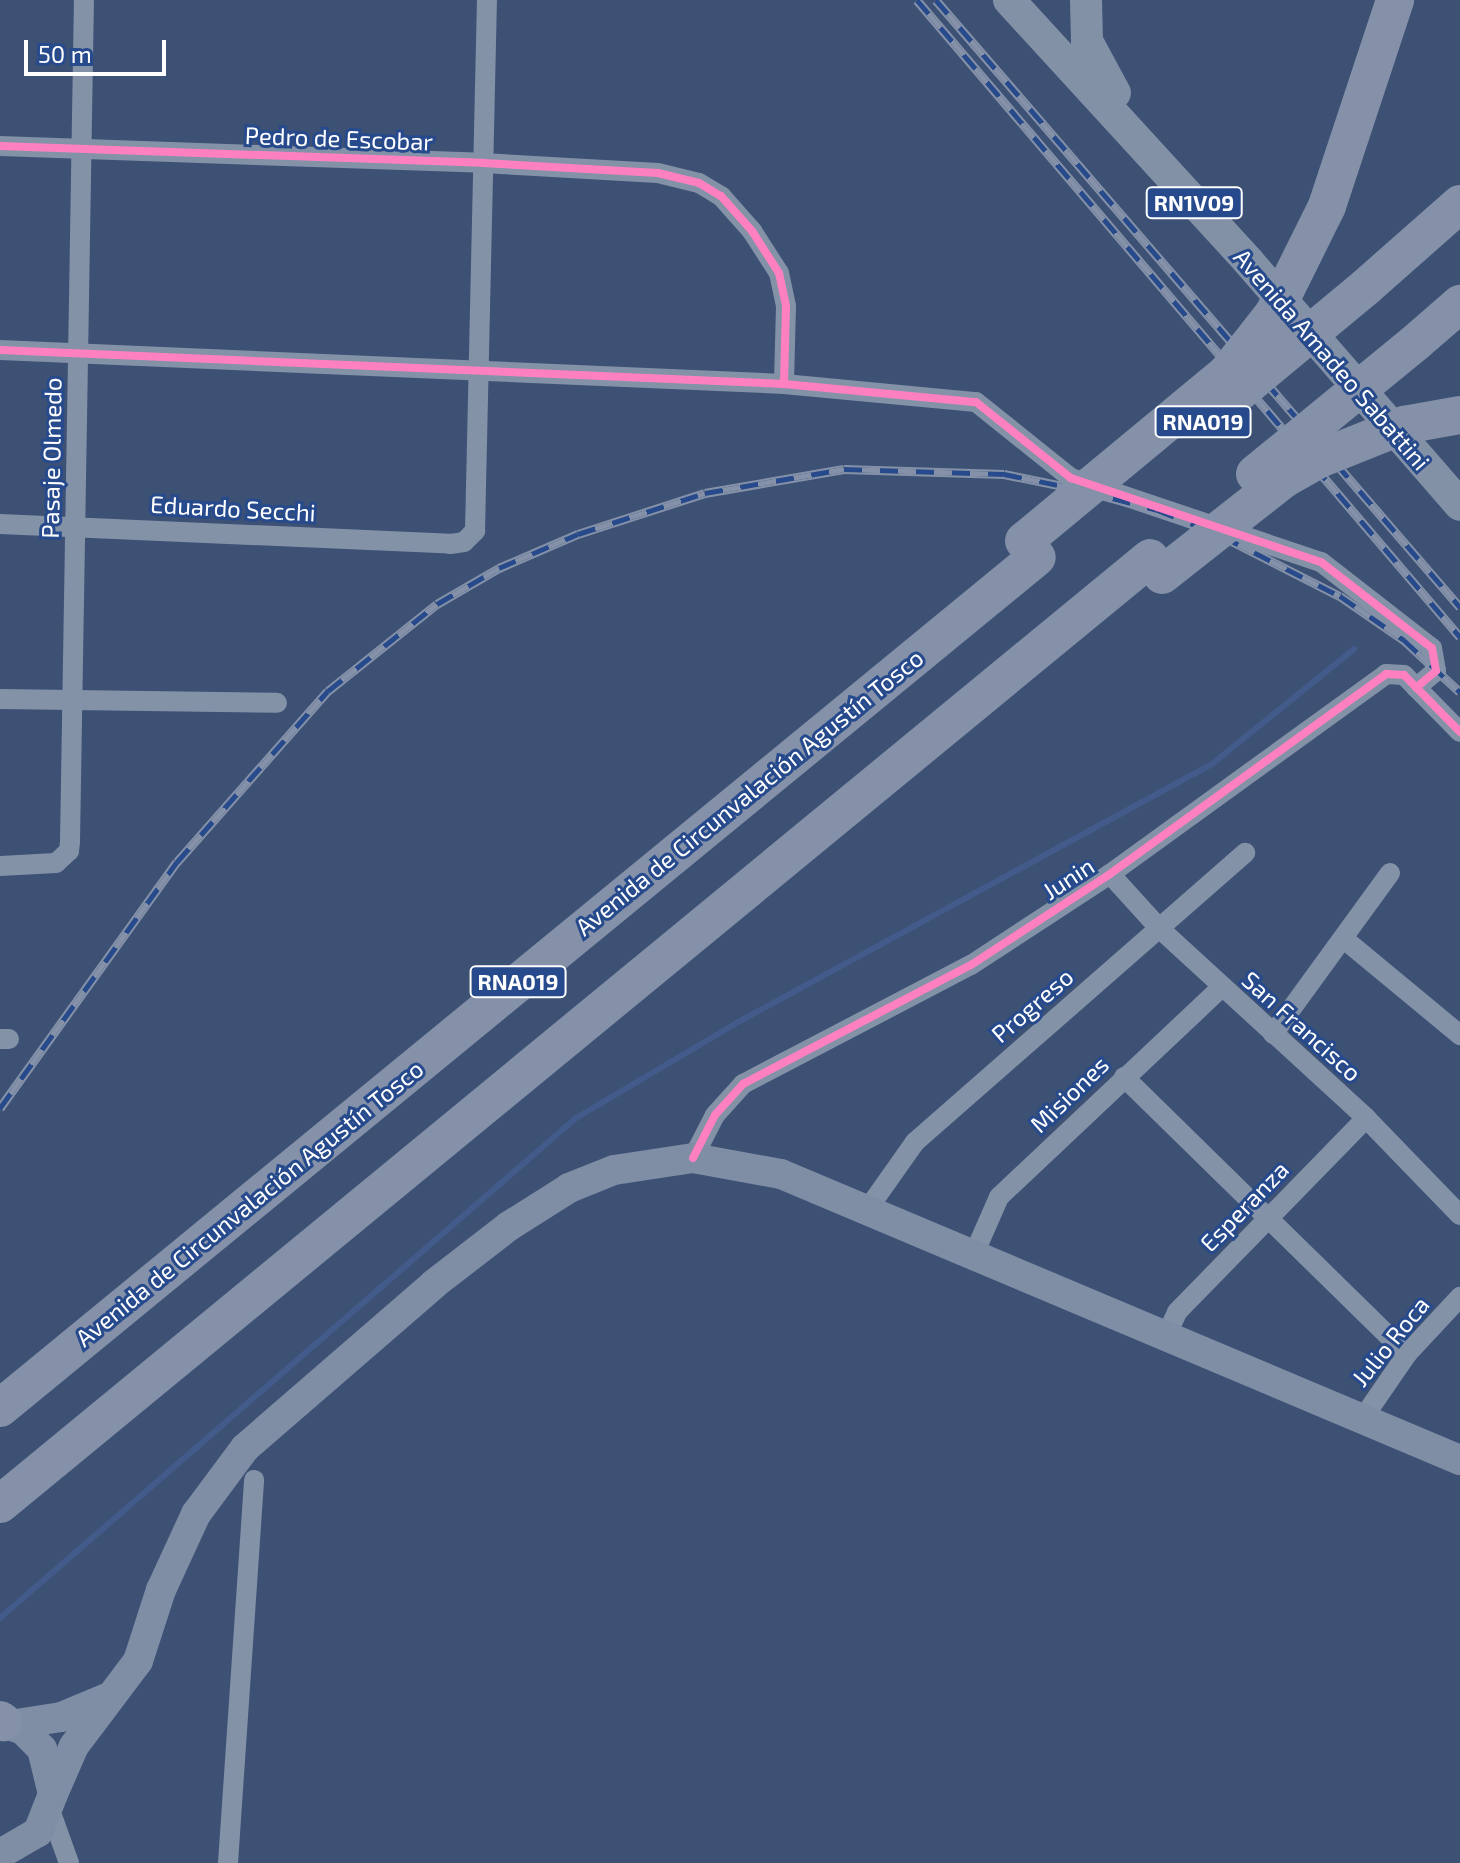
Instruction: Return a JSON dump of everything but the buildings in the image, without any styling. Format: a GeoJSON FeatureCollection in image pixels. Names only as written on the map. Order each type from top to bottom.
{"type":"FeatureCollection","features":[{"type":"Feature","properties":{"kind":"highway"},"geometry":{"type":"LineString","coordinates":[[1030,549],[1235,364],[1274,313],[1327,206],[1395,0]]}},
{"type":"Feature","properties":{"kind":"highway","name":"Avenida de Circunvalación Agustín Tosco"},"geometry":{"type":"LineString","coordinates":[[0,1408],[440,1046],[1030,549],[1367,286],[1460,204]]}},
{"type":"Feature","properties":{"kind":"highway","name":"RNA019"},"geometry":{"type":"LineString","coordinates":[[0,1504],[606,1004],[1156,567],[1460,304]]}},
{"type":"Feature","properties":{"kind":"highway"},"geometry":{"type":"LineString","coordinates":[[1156,567],[1284,479],[1319,459],[1404,425],[1460,415]]}},
{"type":"Feature","properties":{"kind":"highway"},"geometry":{"type":"LineString","coordinates":[[0,1533],[436,1170],[537,1061]]}},
{"type":"Feature","properties":{"kind":"main road","name":"Avenida Amadeo Sabattini"},"geometry":{"type":"LineString","coordinates":[[1009,0],[1460,505]]}},
{"type":"Feature","properties":{"kind":"main road"},"geometry":{"type":"LineString","coordinates":[[1086,0],[1087,41],[1100,73],[1275,272],[1376,409]]}},
{"type":"Feature","properties":{"kind":"main road"},"geometry":{"type":"LineString","coordinates":[[1411,447],[1460,495]]}},
{"type":"Feature","properties":{"kind":"main road"},"geometry":{"type":"LineString","coordinates":[[0,1856],[28,1841],[52,1802],[74,1746],[138,1661],[161,1590],[196,1514],[266,1427],[434,1284],[539,1205],[614,1170],[693,1158],[744,1163],[781,1174],[1460,1460]]}},
{"type":"Feature","properties":{"kind":"main road"},"geometry":{"type":"LineString","coordinates":[[3,1722],[61,1717],[112,1695]]}},
{"type":"Feature","properties":{"kind":"main road"},"geometry":{"type":"LineString","coordinates":[[3,1722],[42,1749],[52,1802]]}},
{"type":"Feature","properties":{"kind":"street","name":"Pasaje Olmedo"},"geometry":{"type":"LineString","coordinates":[[0,866],[56,863],[69,851],[70,841],[84,148],[84,0]]}},
{"type":"Feature","properties":{"kind":"street"},"geometry":{"type":"LineString","coordinates":[[478,371],[487,0]]}},
{"type":"Feature","properties":{"kind":"street","name":"Pedro de Escobar"},"geometry":{"type":"LineString","coordinates":[[0,146],[483,163],[677,176],[721,196],[769,254],[786,306],[784,384]]}},
{"type":"Feature","properties":{"kind":"street"},"geometry":{"type":"LineString","coordinates":[[0,350],[784,384],[976,402],[1071,478],[1321,562],[1432,648],[1436,671],[1416,688]]}},
{"type":"Feature","properties":{"kind":"street","name":"Eduardo Secchi"},"geometry":{"type":"LineString","coordinates":[[0,524],[464,542],[476,521],[478,371]]}},
{"type":"Feature","properties":{"kind":"street","name":"Junin"},"geometry":{"type":"LineString","coordinates":[[693,1158],[715,1115],[743,1084],[971,965],[1110,874],[1386,674],[1404,675],[1460,732]]}},
{"type":"Feature","properties":{"kind":"street"},"geometry":{"type":"LineString","coordinates":[[0,699],[277,703]]}},
{"type":"Feature","properties":{"kind":"street","name":"Progreso"},"geometry":{"type":"LineString","coordinates":[[867,1210],[915,1142],[1245,853]]}},
{"type":"Feature","properties":{"kind":"street"},"geometry":{"type":"LineString","coordinates":[[1273,1034],[1390,873]]}},
{"type":"Feature","properties":{"kind":"street","name":"San Francisco"},"geometry":{"type":"LineString","coordinates":[[1110,874],[1159,928],[1366,1118],[1460,1215]]}},
{"type":"Feature","properties":{"kind":"street"},"geometry":{"type":"LineString","coordinates":[[1344,939],[1460,1035]]}},
{"type":"Feature","properties":{"kind":"street","name":"Misiones"},"geometry":{"type":"LineString","coordinates":[[974,1254],[990,1209],[999,1197],[1221,988]]}},
{"type":"Feature","properties":{"kind":"street"},"geometry":{"type":"LineString","coordinates":[[1124,1077],[1267,1221],[1407,1354]]}},
{"type":"Feature","properties":{"kind":"street","name":"Esperanza"},"geometry":{"type":"LineString","coordinates":[[1166,1336],[1177,1312],[1366,1118]]}},
{"type":"Feature","properties":{"kind":"street","name":"Julio Roca"},"geometry":{"type":"LineString","coordinates":[[1363,1418],[1407,1354],[1460,1297]]}},
{"type":"Feature","properties":{"kind":"street"},"geometry":{"type":"LineString","coordinates":[[227,1860],[254,1480]]}},
{"type":"Feature","properties":{"kind":"street"},"geometry":{"type":"LineString","coordinates":[[52,1802],[69,1863]]}},
{"type":"Feature","properties":{"kind":"street"},"geometry":{"type":"LineString","coordinates":[[0,1856],[12,1863]]}},
{"type":"Feature","properties":{"kind":"waterway"},"geometry":{"type":"LineString","coordinates":[[0,1618],[576,1118],[742,1020],[1212,764],[1354,649]]}},
{"type":"Feature","properties":{"kind":"railway"},"geometry":{"type":"LineString","coordinates":[[917,0],[1460,637]]}},
{"type":"Feature","properties":{"kind":"railway"},"geometry":{"type":"LineString","coordinates":[[936,0],[1460,607]]}},
{"type":"Feature","properties":{"kind":"railway"},"geometry":{"type":"LineString","coordinates":[[0,1108],[177,862],[328,691],[437,604],[499,568],[578,534],[705,493],[844,469],[1004,474],[1078,489],[1157,510],[1222,536],[1340,596],[1404,640],[1460,692]]}},
{"type":"Feature","properties":{"kind":"cycle path"},"geometry":{"type":"LineString","coordinates":[[0,146],[483,163],[658,173],[699,183],[721,196],[752,231],[779,273],[786,306],[784,384]]}},
{"type":"Feature","properties":{"kind":"cycle path"},"geometry":{"type":"LineString","coordinates":[[0,350],[784,384],[976,402],[1071,478],[1321,562],[1432,648],[1436,671],[1416,688]]}},
{"type":"Feature","properties":{"kind":"cycle path"},"geometry":{"type":"LineString","coordinates":[[693,1158],[715,1115],[743,1084],[971,965],[1110,874],[1386,674],[1404,675],[1460,732]]}}]}
